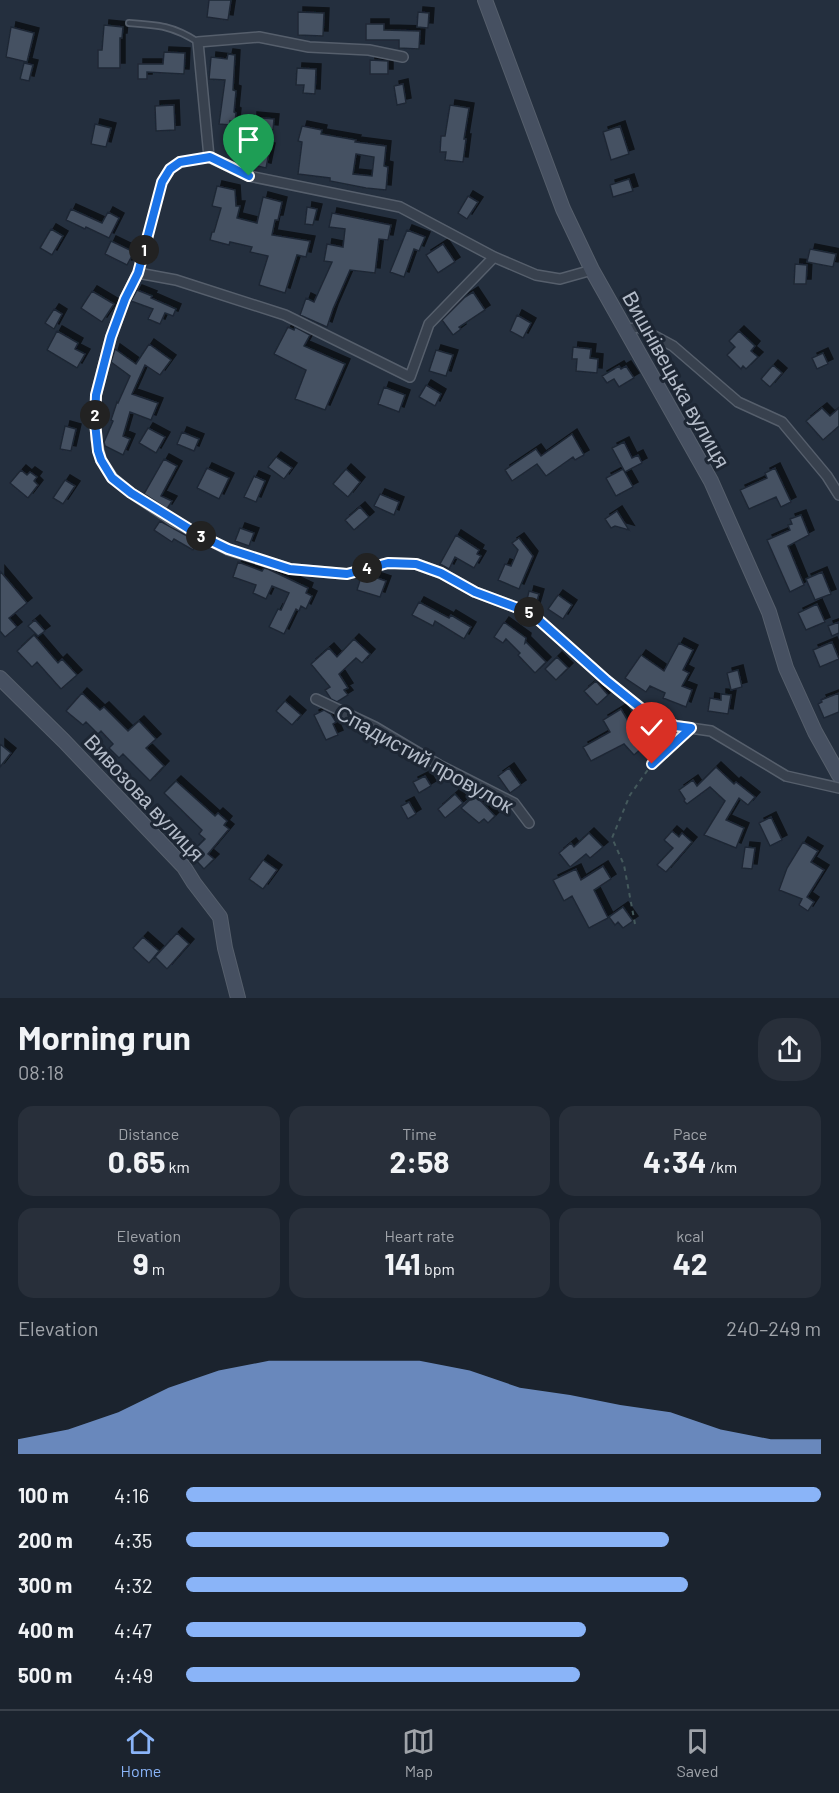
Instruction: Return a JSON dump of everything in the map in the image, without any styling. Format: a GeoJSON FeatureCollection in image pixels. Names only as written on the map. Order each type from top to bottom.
{"type":"FeatureCollection","features":[{"type":"Feature","properties":{"kind":"main road","name":"Вишнівецька вулиця"},"geometry":{"type":"LineString","coordinates":[[485,0],[563,209],[592,270],[711,481],[769,612],[786,668],[814,732],[839,775]]}},
{"type":"Feature","properties":{"kind":"main road","name":"Вивозова вулиця"},"geometry":{"type":"LineString","coordinates":[[0,678],[64,741],[184,867],[219,917],[238,998]]}},
{"type":"Feature","properties":{"kind":"street"},"geometry":{"type":"LineString","coordinates":[[403,57],[369,51],[309,47],[259,37],[198,42],[210,157],[249,176],[400,207],[494,258],[536,275],[560,279],[592,270]]}},
{"type":"Feature","properties":{"kind":"street"},"geometry":{"type":"LineString","coordinates":[[494,258],[429,324],[410,377],[285,315],[176,280],[138,273],[125,299],[111,337],[96,395],[96,439],[98,451],[106,469],[112,478],[131,493],[182,526],[228,549],[290,569],[347,574],[388,563],[416,564],[441,573],[475,592],[531,613],[648,714],[676,726],[711,731],[786,776],[839,788]]}},
{"type":"Feature","properties":{"kind":"street"},"geometry":{"type":"LineString","coordinates":[[626,330],[638,327],[673,346],[738,402],[782,422],[839,495]]}},
{"type":"Feature","properties":{"kind":"street","name":"Спадистий провулок"},"geometry":{"type":"LineString","coordinates":[[316,699],[375,727],[439,765],[514,803],[529,823]]}},
{"type":"Feature","properties":{"kind":"lane"},"geometry":{"type":"LineString","coordinates":[[129,23],[163,26],[181,31],[198,42]]}},
{"type":"Feature","properties":{"kind":"lane"},"geometry":{"type":"LineString","coordinates":[[138,273],[162,182],[170,169],[180,162],[210,157]]}},
{"type":"Feature","properties":{"kind":"path"},"geometry":{"type":"LineString","coordinates":[[635,924],[624,865],[612,837],[630,795],[652,764],[691,728]]}},
{"type":"Feature","properties":{"kind":"building"},"geometry":{"type":"Polygon","coordinates":[[[209,0],[231,0],[228,20],[207,17],[209,0]]]}},
{"type":"Feature","properties":{"kind":"building"},"geometry":{"type":"Polygon","coordinates":[[[298,12],[324,13],[323,36],[298,35],[298,12]]]}},
{"type":"Feature","properties":{"kind":"building"},"geometry":{"type":"Polygon","coordinates":[[[418,12],[429,13],[428,28],[417,27],[418,12]]]}},
{"type":"Feature","properties":{"kind":"building"},"geometry":{"type":"Polygon","coordinates":[[[366,24],[384,24],[384,30],[420,31],[419,49],[399,48],[399,40],[366,40],[366,24]]]}},
{"type":"Feature","properties":{"kind":"building"},"geometry":{"type":"Polygon","coordinates":[[[104,25],[123,27],[122,38],[120,38],[120,68],[98,68],[98,50],[102,50],[104,25]]]}},
{"type":"Feature","properties":{"kind":"building"},"geometry":{"type":"Polygon","coordinates":[[[11,27],[34,33],[27,62],[6,57],[11,27]]]}},
{"type":"Feature","properties":{"kind":"building"},"geometry":{"type":"Polygon","coordinates":[[[164,52],[185,53],[184,74],[147,72],[147,79],[138,79],[138,64],[163,64],[164,52]]]}},
{"type":"Feature","properties":{"kind":"building"},"geometry":{"type":"Polygon","coordinates":[[[228,54],[235,55],[233,90],[236,91],[234,112],[236,113],[235,122],[230,121],[230,125],[219,124],[225,80],[209,79],[211,57],[227,59],[228,54]]]}},
{"type":"Feature","properties":{"kind":"building"},"geometry":{"type":"Polygon","coordinates":[[[370,60],[388,61],[388,74],[370,74],[370,60]]]}},
{"type":"Feature","properties":{"kind":"building"},"geometry":{"type":"Polygon","coordinates":[[[24,63],[33,65],[29,81],[20,79],[24,63]]]}},
{"type":"Feature","properties":{"kind":"building"},"geometry":{"type":"Polygon","coordinates":[[[297,68],[316,69],[315,94],[303,93],[304,85],[296,85],[297,68]]]}},
{"type":"Feature","properties":{"kind":"building"},"geometry":{"type":"Polygon","coordinates":[[[403,84],[406,103],[397,105],[394,86],[403,84]]]}},
{"type":"Feature","properties":{"kind":"building"},"geometry":{"type":"Polygon","coordinates":[[[174,105],[175,130],[156,131],[155,106],[174,105]]]}},
{"type":"Feature","properties":{"kind":"building"},"geometry":{"type":"Polygon","coordinates":[[[450,105],[469,108],[463,162],[445,160],[446,152],[440,152],[441,136],[445,136],[450,105]]]}},
{"type":"Feature","properties":{"kind":"building"},"geometry":{"type":"Polygon","coordinates":[[[252,117],[274,119],[273,130],[252,128],[252,117]]]}},
{"type":"Feature","properties":{"kind":"building"},"geometry":{"type":"Polygon","coordinates":[[[95,124],[111,128],[106,147],[91,144],[95,124]]]}},
{"type":"Feature","properties":{"kind":"building"},"geometry":{"type":"Polygon","coordinates":[[[302,126],[322,130],[321,134],[386,146],[384,166],[388,167],[386,190],[298,174],[302,142],[298,141],[302,126]],[[356,154],[353,174],[372,176],[374,157],[356,154]]]}},
{"type":"Feature","properties":{"kind":"building"},"geometry":{"type":"Polygon","coordinates":[[[620,126],[629,154],[611,160],[603,132],[620,126]]]}},
{"type":"Feature","properties":{"kind":"building"},"geometry":{"type":"Polygon","coordinates":[[[249,144],[270,148],[266,168],[245,163],[249,144]]]}},
{"type":"Feature","properties":{"kind":"building"},"geometry":{"type":"Polygon","coordinates":[[[629,179],[633,191],[613,197],[610,185],[629,179]]]}},
{"type":"Feature","properties":{"kind":"building"},"geometry":{"type":"Polygon","coordinates":[[[217,186],[235,190],[236,206],[240,206],[237,218],[257,223],[263,197],[282,202],[272,235],[310,241],[306,257],[297,255],[285,293],[259,285],[268,256],[250,252],[252,247],[230,242],[229,245],[210,240],[221,208],[212,206],[217,186]]]}},
{"type":"Feature","properties":{"kind":"building"},"geometry":{"type":"Polygon","coordinates":[[[468,196],[478,202],[467,219],[458,213],[468,196]]]}},
{"type":"Feature","properties":{"kind":"building"},"geometry":{"type":"Polygon","coordinates":[[[307,207],[317,209],[313,225],[305,224],[307,207]]]}},
{"type":"Feature","properties":{"kind":"building"},"geometry":{"type":"Polygon","coordinates":[[[71,209],[102,223],[108,212],[119,218],[109,238],[66,220],[71,209]]]}},
{"type":"Feature","properties":{"kind":"building"},"geometry":{"type":"Polygon","coordinates":[[[332,213],[391,225],[388,240],[379,239],[375,273],[350,270],[327,327],[300,315],[306,298],[314,302],[332,262],[324,261],[327,244],[343,247],[345,229],[329,227],[332,213]]]}},
{"type":"Feature","properties":{"kind":"building"},"geometry":{"type":"Polygon","coordinates":[[[51,229],[63,236],[52,255],[40,248],[51,229]]]}},
{"type":"Feature","properties":{"kind":"building"},"geometry":{"type":"Polygon","coordinates":[[[407,230],[425,237],[419,251],[414,249],[404,277],[390,272],[407,230]]]}},
{"type":"Feature","properties":{"kind":"building"},"geometry":{"type":"Polygon","coordinates":[[[111,241],[134,252],[127,265],[105,254],[111,241]]]}},
{"type":"Feature","properties":{"kind":"building"},"geometry":{"type":"Polygon","coordinates":[[[443,244],[455,262],[438,273],[426,255],[443,244]]]}},
{"type":"Feature","properties":{"kind":"building"},"geometry":{"type":"Polygon","coordinates":[[[810,249],[836,254],[833,267],[807,262],[810,249]]]}},
{"type":"Feature","properties":{"kind":"building"},"geometry":{"type":"Polygon","coordinates":[[[795,264],[807,265],[806,284],[794,284],[795,264]]]}},
{"type":"Feature","properties":{"kind":"building"},"geometry":{"type":"Polygon","coordinates":[[[137,290],[176,309],[173,316],[165,313],[160,324],[148,319],[153,309],[131,301],[137,290]]]}},
{"type":"Feature","properties":{"kind":"building"},"geometry":{"type":"Polygon","coordinates":[[[92,291],[114,304],[102,322],[81,308],[92,291]]]}},
{"type":"Feature","properties":{"kind":"building"},"geometry":{"type":"Polygon","coordinates":[[[473,292],[485,310],[459,327],[461,329],[453,335],[442,320],[473,292]]]}},
{"type":"Feature","properties":{"kind":"building"},"geometry":{"type":"Polygon","coordinates":[[[54,309],[62,314],[54,329],[45,323],[54,309]]]}},
{"type":"Feature","properties":{"kind":"building"},"geometry":{"type":"Polygon","coordinates":[[[517,315],[531,323],[523,338],[510,331],[517,315]]]}},
{"type":"Feature","properties":{"kind":"building"},"geometry":{"type":"Polygon","coordinates":[[[288,327],[294,330],[295,327],[310,335],[304,346],[345,364],[325,410],[295,399],[306,370],[274,354],[288,327]]]}},
{"type":"Feature","properties":{"kind":"building"},"geometry":{"type":"Polygon","coordinates":[[[57,331],[78,343],[75,349],[85,354],[77,368],[47,350],[57,331]]]}},
{"type":"Feature","properties":{"kind":"building"},"geometry":{"type":"Polygon","coordinates":[[[739,331],[755,346],[751,351],[758,357],[746,369],[743,366],[741,369],[727,355],[735,347],[729,341],[739,331]]]}},
{"type":"Feature","properties":{"kind":"building"},"geometry":{"type":"Polygon","coordinates":[[[149,344],[171,360],[160,375],[145,365],[132,394],[158,403],[151,420],[130,412],[123,436],[130,439],[123,455],[105,446],[104,442],[113,421],[111,420],[117,402],[130,376],[111,362],[115,349],[136,364],[149,344]]]}},
{"type":"Feature","properties":{"kind":"building"},"geometry":{"type":"Polygon","coordinates":[[[573,347],[591,349],[590,358],[598,359],[597,373],[576,371],[577,359],[572,359],[573,347]]]}},
{"type":"Feature","properties":{"kind":"building"},"geometry":{"type":"Polygon","coordinates":[[[436,350],[453,355],[446,376],[429,371],[436,350]]]}},
{"type":"Feature","properties":{"kind":"building"},"geometry":{"type":"Polygon","coordinates":[[[823,353],[828,364],[817,369],[812,358],[823,353]]]}},
{"type":"Feature","properties":{"kind":"building"},"geometry":{"type":"Polygon","coordinates":[[[773,365],[782,373],[770,387],[761,379],[773,365]]]}},
{"type":"Feature","properties":{"kind":"building"},"geometry":{"type":"Polygon","coordinates":[[[619,366],[621,369],[626,366],[634,378],[619,387],[614,379],[607,383],[602,376],[619,366]]]}},
{"type":"Feature","properties":{"kind":"building"},"geometry":{"type":"Polygon","coordinates":[[[426,385],[441,394],[435,406],[419,397],[426,385]]]}},
{"type":"Feature","properties":{"kind":"building"},"geometry":{"type":"Polygon","coordinates":[[[384,387],[405,395],[399,412],[378,404],[384,387]]]}},
{"type":"Feature","properties":{"kind":"building"},"geometry":{"type":"Polygon","coordinates":[[[822,408],[830,416],[839,408],[839,426],[823,440],[806,421],[822,408]]]}},
{"type":"Feature","properties":{"kind":"building"},"geometry":{"type":"Polygon","coordinates":[[[65,426],[76,429],[71,451],[60,449],[65,426]]]}},
{"type":"Feature","properties":{"kind":"building"},"geometry":{"type":"Polygon","coordinates":[[[148,428],[165,437],[156,453],[139,443],[148,428]]]}},
{"type":"Feature","properties":{"kind":"building"},"geometry":{"type":"Polygon","coordinates":[[[182,432],[199,439],[194,451],[177,444],[182,432]]]}},
{"type":"Feature","properties":{"kind":"building"},"geometry":{"type":"Polygon","coordinates":[[[572,434],[584,455],[575,460],[573,457],[546,476],[537,464],[512,481],[505,470],[536,449],[541,456],[572,434]]]}},
{"type":"Feature","properties":{"kind":"building"},"geometry":{"type":"Polygon","coordinates":[[[624,442],[632,458],[638,455],[642,463],[625,472],[612,448],[624,442]]]}},
{"type":"Feature","properties":{"kind":"building"},"geometry":{"type":"Polygon","coordinates":[[[276,457],[292,468],[284,479],[268,467],[276,457]]]}},
{"type":"Feature","properties":{"kind":"building"},"geometry":{"type":"Polygon","coordinates":[[[164,459],[177,466],[161,496],[172,501],[167,509],[144,494],[164,459]]]}},
{"type":"Feature","properties":{"kind":"building"},"geometry":{"type":"Polygon","coordinates":[[[207,468],[229,478],[219,499],[197,488],[207,468]]]}},
{"type":"Feature","properties":{"kind":"building"},"geometry":{"type":"Polygon","coordinates":[[[775,468],[791,502],[781,507],[776,497],[749,509],[740,490],[767,478],[765,473],[775,468]]]}},
{"type":"Feature","properties":{"kind":"building"},"geometry":{"type":"Polygon","coordinates":[[[346,469],[360,482],[348,497],[333,484],[346,469]]]}},
{"type":"Feature","properties":{"kind":"building"},"geometry":{"type":"Polygon","coordinates":[[[623,469],[633,487],[616,496],[606,478],[623,469]]]}},
{"type":"Feature","properties":{"kind":"building"},"geometry":{"type":"Polygon","coordinates":[[[21,470],[27,475],[30,472],[37,477],[34,481],[38,485],[28,498],[10,483],[21,470]]]}},
{"type":"Feature","properties":{"kind":"building"},"geometry":{"type":"Polygon","coordinates":[[[254,476],[265,481],[256,502],[244,497],[254,476]]]}},
{"type":"Feature","properties":{"kind":"building"},"geometry":{"type":"Polygon","coordinates":[[[65,480],[75,486],[63,504],[53,498],[65,480]]]}},
{"type":"Feature","properties":{"kind":"building"},"geometry":{"type":"Polygon","coordinates":[[[380,494],[399,502],[394,515],[374,506],[380,494]]]}},
{"type":"Feature","properties":{"kind":"building"},"geometry":{"type":"Polygon","coordinates":[[[360,507],[369,517],[354,530],[345,520],[360,507]]]}},
{"type":"Feature","properties":{"kind":"building"},"geometry":{"type":"Polygon","coordinates":[[[617,511],[629,530],[615,526],[611,528],[605,519],[617,511]]]}},
{"type":"Feature","properties":{"kind":"building"},"geometry":{"type":"Polygon","coordinates":[[[801,515],[809,535],[788,546],[804,585],[790,592],[767,540],[790,530],[788,525],[792,524],[790,519],[801,515]]]}},
{"type":"Feature","properties":{"kind":"building"},"geometry":{"type":"Polygon","coordinates":[[[160,521],[198,542],[193,550],[174,539],[172,542],[154,530],[160,521]]]}},
{"type":"Feature","properties":{"kind":"building"},"geometry":{"type":"Polygon","coordinates":[[[240,528],[254,533],[249,546],[235,541],[240,528]]]}},
{"type":"Feature","properties":{"kind":"building"},"geometry":{"type":"Polygon","coordinates":[[[456,535],[479,550],[477,554],[481,556],[474,568],[455,557],[449,569],[440,564],[456,535]]]}},
{"type":"Feature","properties":{"kind":"building"},"geometry":{"type":"Polygon","coordinates":[[[519,538],[533,556],[519,589],[498,580],[505,564],[511,566],[518,550],[512,543],[519,538]]]}},
{"type":"Feature","properties":{"kind":"building"},"geometry":{"type":"Polygon","coordinates":[[[238,562],[262,571],[264,568],[268,569],[308,588],[306,593],[312,596],[306,609],[301,606],[299,611],[296,609],[284,634],[269,627],[289,593],[272,586],[266,599],[253,593],[256,585],[233,577],[238,562]]]}},
{"type":"Feature","properties":{"kind":"building"},"geometry":{"type":"Polygon","coordinates":[[[0,571],[27,603],[9,618],[17,627],[5,637],[0,631],[0,571]]]}},
{"type":"Feature","properties":{"kind":"building"},"geometry":{"type":"Polygon","coordinates":[[[822,572],[831,594],[815,600],[806,579],[822,572]]]}},
{"type":"Feature","properties":{"kind":"building"},"geometry":{"type":"Polygon","coordinates":[[[368,575],[386,581],[380,597],[357,590],[361,577],[368,575]]]}},
{"type":"Feature","properties":{"kind":"building"},"geometry":{"type":"Polygon","coordinates":[[[529,591],[539,594],[535,608],[526,604],[529,591]]]}},
{"type":"Feature","properties":{"kind":"building"},"geometry":{"type":"Polygon","coordinates":[[[558,595],[572,605],[563,619],[548,609],[558,595]]]}},
{"type":"Feature","properties":{"kind":"building"},"geometry":{"type":"Polygon","coordinates":[[[419,602],[449,618],[451,615],[471,627],[464,639],[435,621],[433,626],[412,615],[419,602]]]}},
{"type":"Feature","properties":{"kind":"building"},"geometry":{"type":"Polygon","coordinates":[[[817,604],[825,622],[806,630],[798,613],[817,604]]]}},
{"type":"Feature","properties":{"kind":"building"},"geometry":{"type":"Polygon","coordinates":[[[35,620],[45,631],[38,636],[28,626],[35,620]]]}},
{"type":"Feature","properties":{"kind":"building"},"geometry":{"type":"Polygon","coordinates":[[[504,622],[526,638],[525,643],[546,662],[535,673],[506,639],[503,643],[494,637],[504,622]]]}},
{"type":"Feature","properties":{"kind":"building"},"geometry":{"type":"Polygon","coordinates":[[[839,622],[839,633],[832,636],[828,626],[839,622]]]}},
{"type":"Feature","properties":{"kind":"building"},"geometry":{"type":"Polygon","coordinates":[[[34,635],[58,663],[62,659],[77,675],[61,689],[37,662],[32,667],[17,651],[34,635]]]}},
{"type":"Feature","properties":{"kind":"building"},"geometry":{"type":"Polygon","coordinates":[[[354,639],[370,654],[362,663],[356,658],[339,674],[348,688],[344,690],[348,695],[337,702],[331,699],[325,690],[330,687],[311,664],[329,648],[337,657],[354,639]]]}},
{"type":"Feature","properties":{"kind":"building"},"geometry":{"type":"Polygon","coordinates":[[[832,642],[839,659],[820,667],[813,650],[832,642]]]}},
{"type":"Feature","properties":{"kind":"building"},"geometry":{"type":"Polygon","coordinates":[[[679,643],[693,650],[683,670],[689,673],[682,686],[692,690],[686,707],[663,698],[665,693],[650,686],[646,692],[625,678],[641,655],[664,671],[679,643]]]}},
{"type":"Feature","properties":{"kind":"building"},"geometry":{"type":"Polygon","coordinates":[[[557,657],[568,668],[556,680],[545,669],[557,657]]]}},
{"type":"Feature","properties":{"kind":"building"},"geometry":{"type":"Polygon","coordinates":[[[738,670],[742,687],[731,690],[727,673],[738,670]]]}},
{"type":"Feature","properties":{"kind":"building"},"geometry":{"type":"Polygon","coordinates":[[[596,681],[608,695],[597,705],[584,691],[596,681]]]}},
{"type":"Feature","properties":{"kind":"building"},"geometry":{"type":"Polygon","coordinates":[[[82,693],[100,710],[104,707],[128,731],[139,721],[156,739],[146,748],[164,766],[150,781],[123,754],[119,758],[109,748],[113,744],[101,731],[98,734],[86,722],[83,725],[66,711],[82,693]]]}},
{"type":"Feature","properties":{"kind":"building"},"geometry":{"type":"Polygon","coordinates":[[[839,693],[839,712],[824,718],[818,704],[822,702],[821,700],[839,693]]]}},
{"type":"Feature","properties":{"kind":"building"},"geometry":{"type":"Polygon","coordinates":[[[721,694],[731,695],[728,714],[708,711],[710,698],[721,700],[721,694]]]}},
{"type":"Feature","properties":{"kind":"building"},"geometry":{"type":"Polygon","coordinates":[[[285,701],[301,715],[292,725],[276,711],[285,701]]]}},
{"type":"Feature","properties":{"kind":"building"},"geometry":{"type":"Polygon","coordinates":[[[621,709],[631,726],[635,722],[652,739],[634,755],[624,744],[591,761],[583,747],[610,732],[603,720],[621,709]]]}},
{"type":"Feature","properties":{"kind":"building"},"geometry":{"type":"Polygon","coordinates":[[[324,710],[331,714],[336,722],[333,724],[338,735],[326,740],[314,715],[324,710]]]}},
{"type":"Feature","properties":{"kind":"building"},"geometry":{"type":"Polygon","coordinates":[[[0,744],[11,753],[0,767],[0,744]]]}},
{"type":"Feature","properties":{"kind":"building"},"geometry":{"type":"Polygon","coordinates":[[[716,767],[734,784],[736,782],[755,797],[748,805],[739,798],[726,820],[744,828],[736,848],[704,835],[725,801],[710,787],[687,804],[679,790],[693,780],[697,786],[716,767]]]}},
{"type":"Feature","properties":{"kind":"building"},"geometry":{"type":"Polygon","coordinates":[[[509,768],[521,785],[510,793],[498,776],[509,768]]]}},
{"type":"Feature","properties":{"kind":"building"},"geometry":{"type":"Polygon","coordinates":[[[425,776],[431,786],[419,793],[413,782],[425,776]]]}},
{"type":"Feature","properties":{"kind":"building"},"geometry":{"type":"Polygon","coordinates":[[[176,781],[215,816],[218,813],[227,821],[224,825],[229,829],[208,854],[214,859],[204,869],[190,854],[205,839],[199,834],[202,830],[164,793],[176,781]]]}},
{"type":"Feature","properties":{"kind":"building"},"geometry":{"type":"Polygon","coordinates":[[[455,794],[463,803],[445,818],[438,809],[455,794]]]}},
{"type":"Feature","properties":{"kind":"building"},"geometry":{"type":"Polygon","coordinates":[[[475,795],[495,816],[488,823],[484,819],[479,823],[461,808],[475,795]]]}},
{"type":"Feature","properties":{"kind":"building"},"geometry":{"type":"Polygon","coordinates":[[[409,802],[416,814],[408,819],[401,806],[409,802]]]}},
{"type":"Feature","properties":{"kind":"building"},"geometry":{"type":"Polygon","coordinates":[[[771,817],[782,840],[770,846],[759,823],[771,817]]]}},
{"type":"Feature","properties":{"kind":"building"},"geometry":{"type":"Polygon","coordinates":[[[672,831],[679,837],[682,833],[692,842],[666,872],[657,865],[673,848],[664,840],[672,831]]]}},
{"type":"Feature","properties":{"kind":"building"},"geometry":{"type":"Polygon","coordinates":[[[589,833],[603,847],[590,858],[586,854],[570,867],[559,853],[571,843],[574,847],[589,833]]]}},
{"type":"Feature","properties":{"kind":"building"},"geometry":{"type":"Polygon","coordinates":[[[803,842],[818,851],[811,862],[824,870],[807,897],[814,902],[808,911],[799,905],[802,899],[779,890],[787,868],[803,842]]]}},
{"type":"Feature","properties":{"kind":"building"},"geometry":{"type":"Polygon","coordinates":[[[745,847],[755,848],[752,869],[742,868],[745,847]]]}},
{"type":"Feature","properties":{"kind":"building"},"geometry":{"type":"Polygon","coordinates":[[[263,860],[277,870],[263,889],[249,879],[263,860]]]}},
{"type":"Feature","properties":{"kind":"building"},"geometry":{"type":"Polygon","coordinates":[[[603,866],[611,879],[594,890],[608,918],[589,928],[572,896],[564,901],[553,880],[576,869],[581,880],[603,866]]]}},
{"type":"Feature","properties":{"kind":"building"},"geometry":{"type":"Polygon","coordinates":[[[623,907],[633,921],[623,928],[618,922],[615,925],[609,917],[623,907]]]}},
{"type":"Feature","properties":{"kind":"building"},"geometry":{"type":"Polygon","coordinates":[[[177,933],[189,944],[167,969],[155,957],[177,933]]]}},
{"type":"Feature","properties":{"kind":"building"},"geometry":{"type":"Polygon","coordinates":[[[143,937],[159,951],[149,963],[133,948],[143,937]]]}},
{"type":"Feature","properties":{"kind":"route"},"geometry":{"type":"LineString","coordinates":[[249,176],[210,157],[180,162],[170,169],[162,182],[138,273],[125,299],[111,337],[96,395],[95,423],[98,451],[112,478],[173,521],[228,549],[290,569],[347,574],[388,563],[416,564],[441,573],[475,592],[531,613],[648,714],[676,726],[691,728],[652,764]]}}]}
